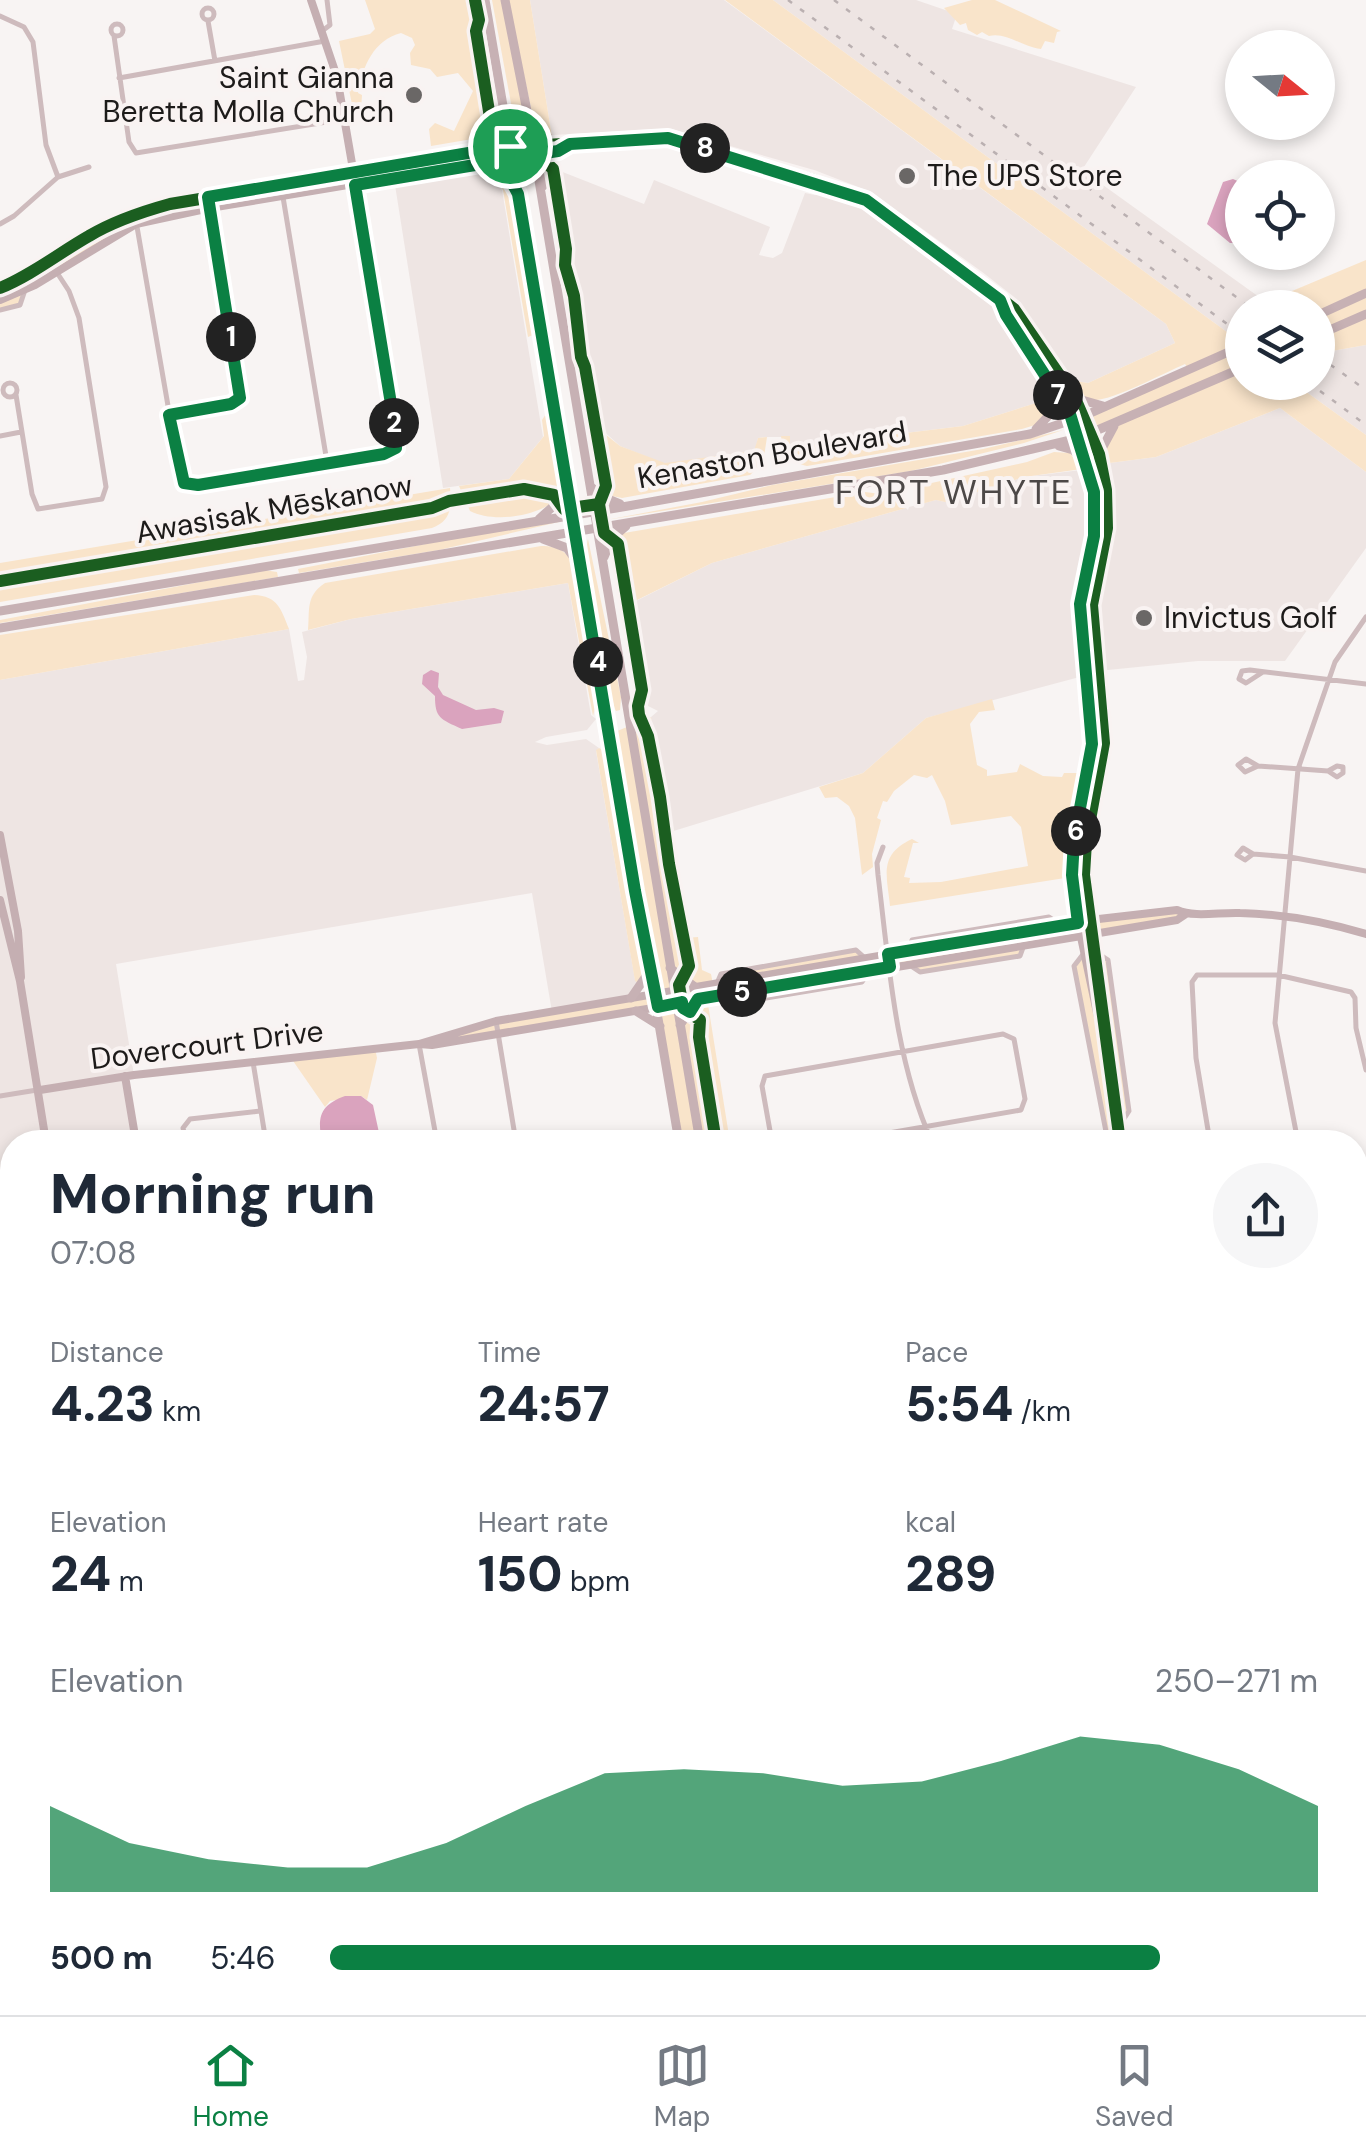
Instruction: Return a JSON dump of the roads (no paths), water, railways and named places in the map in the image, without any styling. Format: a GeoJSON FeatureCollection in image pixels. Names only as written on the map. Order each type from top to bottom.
{"type":"FeatureCollection","features":[{"type":"Feature","properties":{"kind":"main road"},"geometry":{"type":"LineString","coordinates":[[485,0],[677,1130]]}},
{"type":"Feature","properties":{"kind":"main road"},"geometry":{"type":"LineString","coordinates":[[505,0],[534,150],[698,1130]]}},
{"type":"Feature","properties":{"kind":"main road"},"geometry":{"type":"LineString","coordinates":[[506,117],[497,139],[481,158],[501,170],[518,194]]}},
{"type":"Feature","properties":{"kind":"main road"},"geometry":{"type":"LineString","coordinates":[[529,122],[558,146],[544,168],[542,198]]}},
{"type":"Feature","properties":{"kind":"main road"},"geometry":{"type":"LineString","coordinates":[[1335,307],[1366,293]]}},
{"type":"Feature","properties":{"kind":"main road"},"geometry":{"type":"LineString","coordinates":[[1335,328],[1366,314]]}},
{"type":"Feature","properties":{"kind":"main road","name":"Kenaston Boulevard"},"geometry":{"type":"LineString","coordinates":[[0,611],[594,512],[1030,434],[1084,416],[1225,353]]}},
{"type":"Feature","properties":{"kind":"main road","name":"Kenaston Boulevard"},"geometry":{"type":"LineString","coordinates":[[0,628],[925,473],[1057,446],[1225,376]]}},
{"type":"Feature","properties":{"kind":"main road"},"geometry":{"type":"LineString","coordinates":[[1030,434],[1052,412],[1054,388]]}},
{"type":"Feature","properties":{"kind":"main road"},"geometry":{"type":"LineString","coordinates":[[1075,398],[1105,406]]}},
{"type":"Feature","properties":{"kind":"main road"},"geometry":{"type":"LineString","coordinates":[[1073,420],[1086,436],[1106,490]]}},
{"type":"Feature","properties":{"kind":"main road"},"geometry":{"type":"LineString","coordinates":[[1099,454],[1116,424]]}},
{"type":"Feature","properties":{"kind":"main road"},"geometry":{"type":"LineString","coordinates":[[1057,446],[1074,450],[1087,462]]}},
{"type":"Feature","properties":{"kind":"main road"},"geometry":{"type":"LineString","coordinates":[[538,520],[558,502],[566,471]]}},
{"type":"Feature","properties":{"kind":"main road"},"geometry":{"type":"LineString","coordinates":[[590,486],[603,498],[628,506]]}},
{"type":"Feature","properties":{"kind":"main road"},"geometry":{"type":"LineString","coordinates":[[602,564],[612,538],[629,523]]}},
{"type":"Feature","properties":{"kind":"main road"},"geometry":{"type":"LineString","coordinates":[[540,538],[567,548],[581,567]]}},
{"type":"Feature","properties":{"kind":"main road"},"geometry":{"type":"LineString","coordinates":[[670,968],[695,987]]}},
{"type":"Feature","properties":{"kind":"main road"},"geometry":{"type":"LineString","coordinates":[[631,998],[650,969]]}},
{"type":"Feature","properties":{"kind":"main road"},"geometry":{"type":"LineString","coordinates":[[680,1025],[698,999]]}},
{"type":"Feature","properties":{"kind":"main road"},"geometry":{"type":"LineString","coordinates":[[636,1010],[660,1026]]}},
{"type":"Feature","properties":{"kind":"street"},"geometry":{"type":"LineString","coordinates":[[134,219],[184,483],[189,486],[392,452],[397,442],[345,119],[312,0]]}},
{"type":"Feature","properties":{"kind":"street"},"geometry":{"type":"LineString","coordinates":[[322,31],[330,26],[331,19],[326,0]]}},
{"type":"Feature","properties":{"kind":"street"},"geometry":{"type":"LineString","coordinates":[[0,16],[24,28],[34,42],[46,145],[58,177]]}},
{"type":"Feature","properties":{"kind":"street"},"geometry":{"type":"LineString","coordinates":[[208,21],[215,61]]}},
{"type":"Feature","properties":{"kind":"street"},"geometry":{"type":"LineString","coordinates":[[114,36],[131,150],[144,153],[345,119]]}},
{"type":"Feature","properties":{"kind":"street"},"geometry":{"type":"LineString","coordinates":[[119,78],[325,41]]}},
{"type":"Feature","properties":{"kind":"street"},"geometry":{"type":"LineString","coordinates":[[0,288],[90,235],[134,219],[354,172],[512,158],[570,144],[668,138],[866,200],[1014,309],[1084,416],[1095,514],[1080,604],[1092,744],[1074,840],[1072,875],[1078,923],[1106,1050]]}},
{"type":"Feature","properties":{"kind":"street"},"geometry":{"type":"LineString","coordinates":[[209,202],[282,197],[355,185],[481,158],[510,146],[534,150]]}},
{"type":"Feature","properties":{"kind":"street"},"geometry":{"type":"LineString","coordinates":[[0,224],[58,177],[89,167]]}},
{"type":"Feature","properties":{"kind":"street"},"geometry":{"type":"LineString","coordinates":[[280,185],[327,462]]}},
{"type":"Feature","properties":{"kind":"street"},"geometry":{"type":"LineString","coordinates":[[169,415],[231,404],[240,398],[209,202]]}},
{"type":"Feature","properties":{"kind":"street"},"geometry":{"type":"LineString","coordinates":[[0,300],[56,272],[134,219]]}},
{"type":"Feature","properties":{"kind":"street"},"geometry":{"type":"LineString","coordinates":[[16,394],[32,494],[38,508],[96,500],[106,494],[78,318],[69,291],[50,262]]}},
{"type":"Feature","properties":{"kind":"street"},"geometry":{"type":"LineString","coordinates":[[0,310],[20,304],[26,290]]}},
{"type":"Feature","properties":{"kind":"street"},"geometry":{"type":"LineString","coordinates":[[1000,300],[1073,420]]}},
{"type":"Feature","properties":{"kind":"street"},"geometry":{"type":"LineString","coordinates":[[0,436],[21,432]]}},
{"type":"Feature","properties":{"kind":"street"},"geometry":{"type":"LineString","coordinates":[[1086,436],[1099,454],[1106,490],[1107,528],[1092,605],[1105,732],[1084,874],[1118,1130]]}},
{"type":"Feature","properties":{"kind":"street"},"geometry":{"type":"LineString","coordinates":[[1297,1130],[1276,1038],[1278,975],[1298,768],[1340,652],[1366,618]]}},
{"type":"Feature","properties":{"kind":"street"},"geometry":{"type":"LineString","coordinates":[[1263,672],[1366,684]]}},
{"type":"Feature","properties":{"kind":"street"},"geometry":{"type":"LineString","coordinates":[[1258,766],[1328,770]]}},
{"type":"Feature","properties":{"kind":"street"},"geometry":{"type":"LineString","coordinates":[[0,835],[4,884],[22,964],[20,981]]}},
{"type":"Feature","properties":{"kind":"street"},"geometry":{"type":"LineString","coordinates":[[883,847],[878,864],[888,954],[912,1095],[926,1130]]}},
{"type":"Feature","properties":{"kind":"street"},"geometry":{"type":"LineString","coordinates":[[1253,854],[1366,871]]}},
{"type":"Feature","properties":{"kind":"street"},"geometry":{"type":"LineString","coordinates":[[0,900],[20,981],[45,1130]]}},
{"type":"Feature","properties":{"kind":"street","name":"Dovercourt Drive"},"geometry":{"type":"LineString","coordinates":[[420,1044],[496,1022],[674,990],[1090,920],[1176,910],[1186,914]]}},
{"type":"Feature","properties":{"kind":"street"},"geometry":{"type":"LineString","coordinates":[[1186,914],[1284,917],[1366,934]]}},
{"type":"Feature","properties":{"kind":"street","name":"Dovercourt Drive"},"geometry":{"type":"LineString","coordinates":[[0,1096],[124,1076],[432,1045],[1176,920],[1186,914]]}},
{"type":"Feature","properties":{"kind":"street"},"geometry":{"type":"LineString","coordinates":[[1096,952],[1108,960],[1129,1111],[1118,1127]]}},
{"type":"Feature","properties":{"kind":"street"},"geometry":{"type":"LineString","coordinates":[[1084,953],[1074,966],[1106,1130]]}},
{"type":"Feature","properties":{"kind":"street"},"geometry":{"type":"LineString","coordinates":[[1208,1130],[1196,1058],[1192,982],[1203,973],[1278,975],[1335,986],[1354,994],[1356,1028],[1366,1070]]}},
{"type":"Feature","properties":{"kind":"street"},"geometry":{"type":"LineString","coordinates":[[496,1022],[514,1130]]}},
{"type":"Feature","properties":{"kind":"street"},"geometry":{"type":"LineString","coordinates":[[770,1130],[762,1086],[765,1076],[1003,1034],[1014,1039],[1026,1099],[1022,1110],[907,1130]]}},
{"type":"Feature","properties":{"kind":"street"},"geometry":{"type":"LineString","coordinates":[[420,1044],[436,1130]]}},
{"type":"Feature","properties":{"kind":"street"},"geometry":{"type":"LineString","coordinates":[[253,1062],[264,1130]]}},
{"type":"Feature","properties":{"kind":"street"},"geometry":{"type":"LineString","coordinates":[[124,1076],[134,1130]]}},
{"type":"Feature","properties":{"kind":"street"},"geometry":{"type":"LineString","coordinates":[[183,1130],[190,1119],[260,1111]]}},
{"type":"Feature","properties":{"kind":"railway"},"geometry":{"type":"LineString","coordinates":[[788,0],[1225,322]]}},
{"type":"Feature","properties":{"kind":"railway"},"geometry":{"type":"LineString","coordinates":[[834,0],[1227,290]]}},
{"type":"Feature","properties":{"kind":"railway"},"geometry":{"type":"LineString","coordinates":[[1335,368],[1366,390]]}},
{"type":"Feature","properties":{"kind":"railway"},"geometry":{"type":"LineString","coordinates":[[1332,400],[1366,425]]}},
{"type":"Feature","properties":{"kind":"place","name":"Saint Gianna Beretta Molla Church"},"geometry":{"type":"Point","coordinates":[414,95]}},
{"type":"Feature","properties":{"kind":"place","name":"The UPS Store"},"geometry":{"type":"Point","coordinates":[907,176]}},
{"type":"Feature","properties":{"kind":"place","name":"Invictus Golf"},"geometry":{"type":"Point","coordinates":[1144,618]}},
{"type":"Feature","properties":{"kind":"district","name":"FORT WHYTE"},"geometry":{"type":"Point","coordinates":[954,492]}}]}
